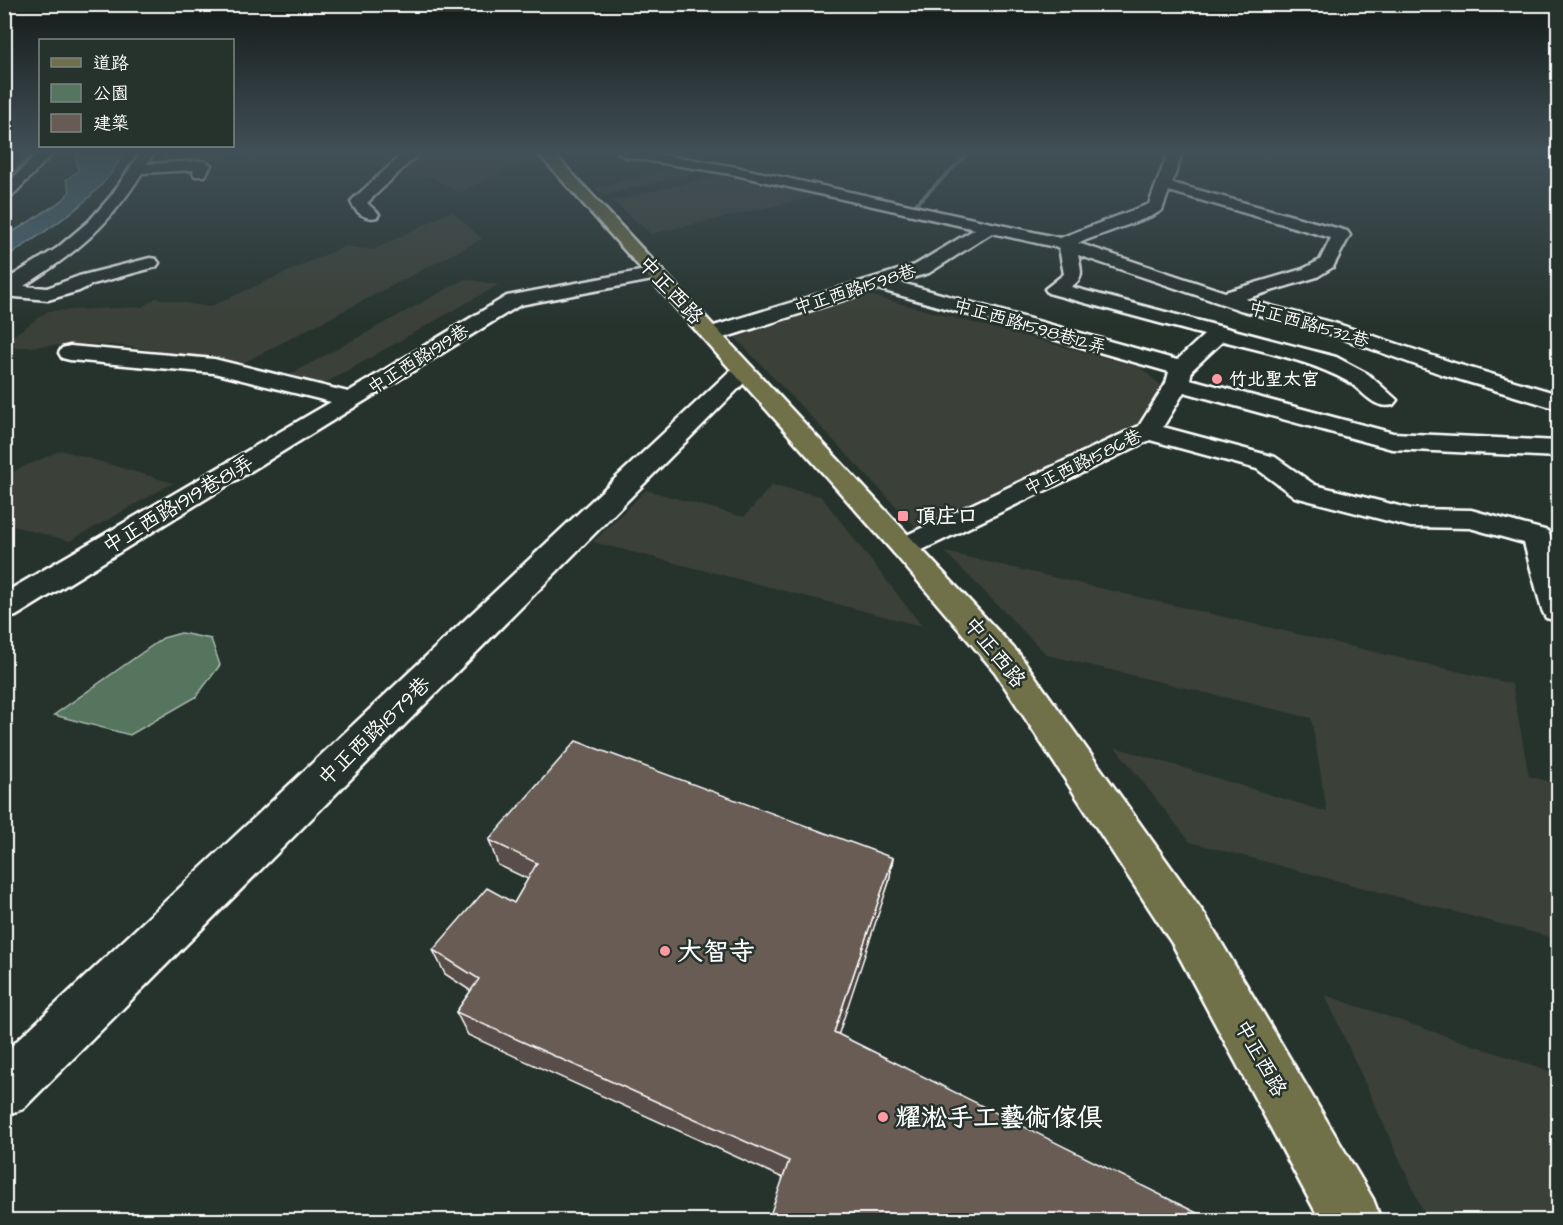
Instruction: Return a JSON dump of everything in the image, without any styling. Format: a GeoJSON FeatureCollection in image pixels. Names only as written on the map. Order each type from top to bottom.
{"type":"FeatureCollection","features":[{"type":"Feature","properties":{"kind":"main road","name":"中正西路"},"geometry":{"type":"LineString","coordinates":[[597,210],[905,547],[1007,663],[1189,930],[1352,1221]]}},
{"type":"Feature","properties":{"kind":"street"},"geometry":{"type":"LineString","coordinates":[[4,290],[58,255],[94,226],[108,210]]}},
{"type":"Feature","properties":{"kind":"street"},"geometry":{"type":"LineString","coordinates":[[365,210],[371,214]]}},
{"type":"Feature","properties":{"kind":"street","name":"中正西路1532巷"},"geometry":{"type":"LineString","coordinates":[[917,210],[1064,244],[1272,314],[1334,329],[1449,369],[1558,402]]}},
{"type":"Feature","properties":{"kind":"street"},"geometry":{"type":"LineString","coordinates":[[1148,210],[1064,244],[1073,274],[1072,278],[1055,289],[1328,362],[1360,379],[1385,400]]}},
{"type":"Feature","properties":{"kind":"street"},"geometry":{"type":"LineString","coordinates":[[1226,298],[1310,273],[1327,263],[1341,235],[1253,210]]}},
{"type":"Feature","properties":{"kind":"street","name":"中正西路1598巷"},"geometry":{"type":"LineString","coordinates":[[712,334],[922,269],[991,226]]}},
{"type":"Feature","properties":{"kind":"street"},"geometry":{"type":"LineString","coordinates":[[4,290],[48,294],[72,287],[86,279],[150,263]]}},
{"type":"Feature","properties":{"kind":"street","name":"中正西路1919巷"},"geometry":{"type":"LineString","coordinates":[[70,352],[214,366],[352,400],[514,300],[656,274]]}},
{"type":"Feature","properties":{"kind":"street","name":"中正西路1598巷12弄"},"geometry":{"type":"LineString","coordinates":[[879,283],[1392,441],[1558,449]]}},
{"type":"Feature","properties":{"kind":"street","name":"中正西路1586巷"},"geometry":{"type":"LineString","coordinates":[[905,547],[1148,431],[1180,376],[1220,332]]}},
{"type":"Feature","properties":{"kind":"street","name":"中正西路1879巷"},"geometry":{"type":"LineString","coordinates":[[4,1090],[743,371]]}},
{"type":"Feature","properties":{"kind":"street","name":"中正西路1919巷81弄"},"geometry":{"type":"LineString","coordinates":[[4,608],[352,400]]}},
{"type":"Feature","properties":{"kind":"street"},"geometry":{"type":"LineString","coordinates":[[1148,431],[1266,463],[1305,491],[1411,518],[1471,519],[1537,537],[1558,610]]}},
{"type":"Feature","properties":{"kind":"shaded area"},"geometry":{"type":"Polygon","coordinates":[[[623,210],[756,210],[651,234],[623,210]]]}},
{"type":"Feature","properties":{"kind":"shaded area"},"geometry":{"type":"Polygon","coordinates":[[[452,211],[482,239],[241,364],[124,346],[86,344],[5,348],[4,342],[48,311],[142,307],[156,298],[209,307],[345,246],[373,250],[452,211]]]}},
{"type":"Feature","properties":{"kind":"shaded area"},"geometry":{"type":"Polygon","coordinates":[[[465,279],[498,285],[324,384],[287,376],[465,279]]]}},
{"type":"Feature","properties":{"kind":"shaded area"},"geometry":{"type":"Polygon","coordinates":[[[865,294],[1140,367],[1171,394],[1162,417],[916,527],[732,334],[865,294]]]}},
{"type":"Feature","properties":{"kind":"shaded area"},"geometry":{"type":"Polygon","coordinates":[[[61,450],[173,483],[70,541],[5,524],[5,475],[61,450]]]}},
{"type":"Feature","properties":{"kind":"shaded area"},"geometry":{"type":"Polygon","coordinates":[[[772,485],[821,496],[922,626],[593,542],[646,490],[744,517],[772,485]]]}},
{"type":"Feature","properties":{"kind":"shaded area"},"geometry":{"type":"Polygon","coordinates":[[[945,552],[1512,684],[1529,776],[1558,784],[1558,939],[1190,842],[1115,747],[1327,812],[1311,718],[1047,655],[945,552]]]}},
{"type":"Feature","properties":{"kind":"shaded area"},"geometry":{"type":"Polygon","coordinates":[[[1325,995],[1558,1074],[1558,1220],[1427,1220],[1325,995]]]}},
{"type":"Feature","properties":{"kind":"green space"},"geometry":{"type":"Polygon","coordinates":[[[181,633],[211,639],[220,665],[196,697],[130,735],[54,715],[163,638],[181,633]]]}},
{"type":"Feature","properties":{"kind":"water"},"geometry":{"type":"Polygon","coordinates":[[[47,210],[74,210],[5,258],[5,237],[47,210]]]}},
{"type":"Feature","properties":{"kind":"building","name":"大智寺"},"geometry":{"type":"Polygon","coordinates":[[[576,741],[893,858],[834,1032],[1213,1221],[768,1221],[789,1161],[456,1012],[479,979],[433,950],[487,888],[514,903],[537,863],[489,840],[576,741]]]}},
{"type":"Feature","properties":{"kind":"place","name":"竹北聖太宮"},"geometry":{"type":"Point","coordinates":[1217,379]}},
{"type":"Feature","properties":{"kind":"place","name":"頂庄口"},"geometry":{"type":"Point","coordinates":[903,516]}},
{"type":"Feature","properties":{"kind":"place","name":"大智寺"},"geometry":{"type":"Point","coordinates":[665,951]}},
{"type":"Feature","properties":{"kind":"place","name":"耀淞手工藝術傢俱"},"geometry":{"type":"Point","coordinates":[883,1117]}}]}
